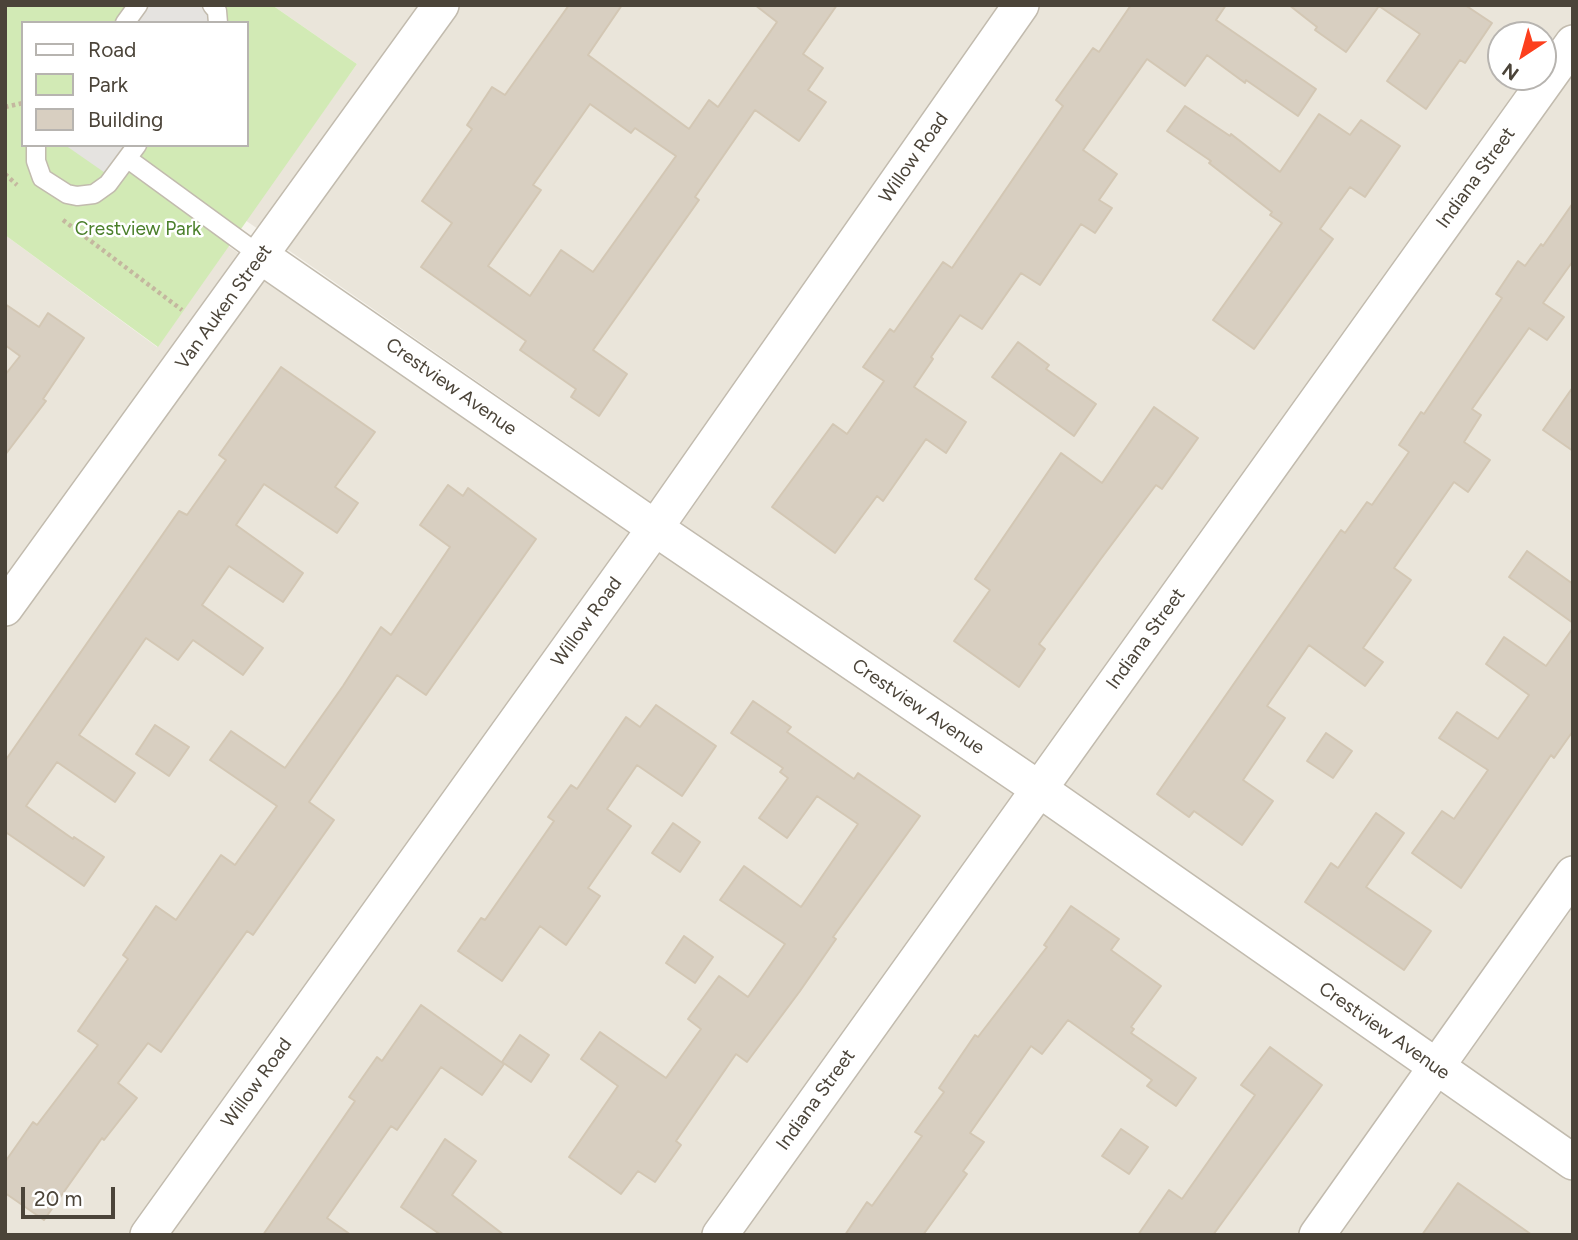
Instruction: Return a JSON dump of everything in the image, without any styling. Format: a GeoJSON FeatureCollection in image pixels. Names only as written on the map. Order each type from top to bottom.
{"type":"FeatureCollection","features":[{"type":"Feature","properties":{"kind":"street","name":"Van Auken Street"},"geometry":{"type":"LineString","coordinates":[[5,608],[440,5]]}},
{"type":"Feature","properties":{"kind":"street","name":"Willow Road"},"geometry":{"type":"LineString","coordinates":[[148,1235],[655,528],[1021,5]]}},
{"type":"Feature","properties":{"kind":"street","name":"Indiana Street"},"geometry":{"type":"LineString","coordinates":[[720,1235],[1573,43]]}},
{"type":"Feature","properties":{"kind":"street","name":"Crestview Avenue"},"geometry":{"type":"LineString","coordinates":[[261,256],[1039,789],[1573,1162]]}},
{"type":"Feature","properties":{"kind":"street"},"geometry":{"type":"LineString","coordinates":[[1317,1235],[1573,874]]}},
{"type":"Feature","properties":{"kind":"lane"},"geometry":{"type":"LineString","coordinates":[[126,21],[138,5]]}},
{"type":"Feature","properties":{"kind":"lane"},"geometry":{"type":"LineString","coordinates":[[212,5],[217,11],[218,21]]}},
{"type":"Feature","properties":{"kind":"lane"},"geometry":{"type":"LineString","coordinates":[[36,147],[36,161],[42,178],[66,194],[77,196],[94,194],[108,184],[132,152],[261,256]]}},
{"type":"Feature","properties":{"kind":"path"},"geometry":{"type":"LineString","coordinates":[[5,174],[22,189]]}},
{"type":"Feature","properties":{"kind":"path"},"geometry":{"type":"LineString","coordinates":[[54,213],[208,329]]}},
{"type":"Feature","properties":{"kind":"shaded area"},"geometry":{"type":"Polygon","coordinates":[[[129,5],[205,5],[221,21],[118,21],[129,5]]]}},
{"type":"Feature","properties":{"kind":"shaded area"},"geometry":{"type":"Polygon","coordinates":[[[272,5],[1573,5],[1573,1143],[245,220],[357,64],[272,5]]]}},
{"type":"Feature","properties":{"kind":"shaded area"},"geometry":{"type":"Polygon","coordinates":[[[68,147],[133,147],[111,177],[68,147]]]}},
{"type":"Feature","properties":{"kind":"shaded area"},"geometry":{"type":"Polygon","coordinates":[[[5,235],[157,347],[228,246],[1573,1168],[1573,1235],[5,1235],[5,235]]]}},
{"type":"Feature","properties":{"kind":"green space","name":"Crestview Park"},"geometry":{"type":"Polygon","coordinates":[[[5,5],[272,5],[357,64],[158,347],[5,235],[5,5]]]}},
{"type":"Feature","properties":{"kind":"building"},"geometry":{"type":"Polygon","coordinates":[[[569,5],[622,5],[588,55],[689,129],[709,100],[718,107],[777,22],[755,5],[837,5],[803,54],[823,68],[808,90],[826,102],[799,141],[755,110],[695,197],[699,200],[593,350],[627,374],[599,416],[571,397],[576,389],[520,350],[526,341],[421,267],[452,223],[422,201],[472,129],[467,125],[492,87],[505,95],[569,5]],[[590,104],[533,185],[541,190],[488,266],[530,296],[561,250],[593,272],[676,156],[635,128],[631,133],[590,104]]]}},
{"type":"Feature","properties":{"kind":"building"},"geometry":{"type":"Polygon","coordinates":[[[1131,5],[1226,5],[1216,20],[1316,89],[1298,116],[1207,55],[1185,86],[1147,59],[1083,150],[1117,174],[1099,200],[1112,208],[1095,233],[1081,224],[1040,285],[1021,273],[982,329],[960,315],[914,387],[966,422],[946,453],[926,439],[883,501],[877,496],[835,553],[772,507],[833,424],[847,434],[884,381],[863,367],[890,329],[894,332],[943,262],[952,268],[1063,106],[1056,100],[1093,48],[1099,52],[1131,5]]]}},
{"type":"Feature","properties":{"kind":"building"},"geometry":{"type":"Polygon","coordinates":[[[1289,5],[1465,5],[1489,21],[1487,30],[1465,63],[1460,60],[1426,109],[1387,81],[1420,34],[1379,6],[1346,52],[1315,30],[1317,27],[1289,5]]]}},
{"type":"Feature","properties":{"kind":"building"},"geometry":{"type":"Polygon","coordinates":[[[1185,106],[1230,136],[1231,134],[1280,172],[1319,114],[1350,135],[1361,120],[1400,146],[1365,197],[1350,187],[1320,229],[1333,239],[1254,349],[1213,320],[1282,223],[1270,215],[1272,212],[1209,163],[1211,161],[1167,131],[1185,106]]]}},
{"type":"Feature","properties":{"kind":"building"},"geometry":{"type":"Polygon","coordinates":[[[1573,203],[1573,261],[1543,303],[1564,317],[1547,340],[1529,328],[1472,409],[1481,415],[1464,442],[1490,460],[1468,492],[1454,482],[1394,568],[1411,580],[1363,648],[1383,662],[1365,686],[1309,645],[1267,706],[1285,718],[1243,780],[1273,801],[1242,845],[1194,811],[1189,817],[1157,794],[1341,530],[1345,533],[1367,502],[1372,505],[1409,452],[1399,445],[1421,412],[1424,414],[1502,298],[1496,294],[1518,261],[1525,266],[1541,244],[1543,246],[1573,203]]]}},
{"type":"Feature","properties":{"kind":"building"},"geometry":{"type":"Polygon","coordinates":[[[5,304],[39,327],[48,313],[84,338],[43,399],[46,401],[5,455],[5,375],[20,356],[5,345],[5,304]]]}},
{"type":"Feature","properties":{"kind":"building"},"geometry":{"type":"Polygon","coordinates":[[[1018,342],[1049,365],[1046,369],[1096,404],[1074,436],[992,377],[1018,342]]]}},
{"type":"Feature","properties":{"kind":"building"},"geometry":{"type":"Polygon","coordinates":[[[281,367],[375,432],[335,487],[358,503],[337,533],[264,484],[236,525],[303,573],[283,602],[229,566],[202,605],[263,648],[243,675],[193,640],[178,660],[146,638],[79,735],[135,773],[115,802],[57,762],[26,806],[104,857],[84,886],[7,833],[5,835],[5,761],[179,511],[187,515],[226,460],[219,455],[281,367]]]}},
{"type":"Feature","properties":{"kind":"building"},"geometry":{"type":"Polygon","coordinates":[[[1573,387],[1573,451],[1543,430],[1573,387]]]}},
{"type":"Feature","properties":{"kind":"building"},"geometry":{"type":"Polygon","coordinates":[[[1154,407],[1198,438],[1162,489],[1156,485],[1039,644],[1045,649],[1019,687],[954,641],[990,590],[975,579],[1061,453],[1102,483],[1154,407]]]}},
{"type":"Feature","properties":{"kind":"building"},"geometry":{"type":"Polygon","coordinates":[[[448,485],[463,496],[468,488],[536,539],[426,695],[397,675],[309,802],[334,820],[253,935],[247,931],[161,1052],[148,1043],[118,1083],[137,1098],[104,1140],[102,1138],[44,1220],[5,1193],[5,1162],[33,1122],[37,1125],[98,1045],[78,1031],[128,959],[123,955],[156,906],[176,920],[221,855],[235,865],[277,806],[210,760],[231,731],[285,768],[381,627],[391,635],[450,547],[420,525],[448,485]]]}},
{"type":"Feature","properties":{"kind":"building"},"geometry":{"type":"Polygon","coordinates":[[[1527,551],[1573,584],[1573,623],[1509,577],[1527,551]]]}},
{"type":"Feature","properties":{"kind":"building"},"geometry":{"type":"Polygon","coordinates":[[[1573,628],[1573,731],[1554,758],[1551,755],[1461,888],[1412,853],[1442,811],[1454,819],[1488,770],[1439,738],[1457,712],[1498,739],[1529,695],[1486,664],[1504,637],[1546,666],[1573,628]]]}},
{"type":"Feature","properties":{"kind":"building"},"geometry":{"type":"Polygon","coordinates":[[[753,701],[791,727],[787,732],[854,779],[858,773],[920,816],[833,937],[836,939],[800,991],[747,1062],[736,1054],[676,1141],[681,1145],[655,1182],[638,1171],[621,1194],[569,1157],[618,1086],[581,1059],[600,1032],[666,1078],[701,1029],[688,1019],[719,976],[748,997],[785,944],[720,900],[744,866],[801,907],[858,824],[817,796],[787,838],[759,818],[788,778],[780,772],[783,768],[731,733],[753,701]]]}},
{"type":"Feature","properties":{"kind":"building"},"geometry":{"type":"Polygon","coordinates":[[[656,705],[716,746],[682,796],[637,765],[607,809],[631,826],[588,888],[600,896],[566,945],[540,926],[502,981],[458,951],[481,918],[485,920],[554,821],[548,817],[571,785],[577,789],[626,717],[640,727],[656,705]]]}},
{"type":"Feature","properties":{"kind":"building"},"geometry":{"type":"Polygon","coordinates":[[[155,725],[189,747],[169,776],[136,754],[155,725]]]}},
{"type":"Feature","properties":{"kind":"building"},"geometry":{"type":"Polygon","coordinates":[[[1326,733],[1352,751],[1333,778],[1307,761],[1326,733]]]}},
{"type":"Feature","properties":{"kind":"building"},"geometry":{"type":"Polygon","coordinates":[[[1376,813],[1404,833],[1366,887],[1431,931],[1404,970],[1305,902],[1331,863],[1338,868],[1376,813]]]}},
{"type":"Feature","properties":{"kind":"building"},"geometry":{"type":"Polygon","coordinates":[[[673,823],[700,842],[680,872],[652,853],[673,823]]]}},
{"type":"Feature","properties":{"kind":"building"},"geometry":{"type":"Polygon","coordinates":[[[1071,906],[1119,939],[1111,950],[1161,986],[1131,1027],[1134,1029],[1131,1033],[1196,1078],[1176,1106],[1147,1086],[1152,1080],[1068,1020],[1042,1054],[1031,1046],[970,1133],[984,1142],[963,1171],[967,1174],[923,1235],[845,1235],[867,1202],[872,1206],[922,1136],[915,1132],[944,1092],[939,1088],[975,1035],[978,1037],[1047,947],[1044,945],[1071,906]]]}},
{"type":"Feature","properties":{"kind":"building"},"geometry":{"type":"Polygon","coordinates":[[[684,936],[713,957],[695,983],[666,963],[684,936]]]}},
{"type":"Feature","properties":{"kind":"building"},"geometry":{"type":"Polygon","coordinates":[[[421,1005],[504,1064],[482,1095],[441,1067],[397,1130],[391,1126],[327,1218],[351,1235],[263,1235],[355,1101],[349,1097],[377,1057],[382,1061],[421,1005]]]}},
{"type":"Feature","properties":{"kind":"building"},"geometry":{"type":"Polygon","coordinates":[[[520,1035],[549,1055],[531,1082],[502,1062],[520,1035]]]}},
{"type":"Feature","properties":{"kind":"building"},"geometry":{"type":"Polygon","coordinates":[[[1270,1047],[1322,1085],[1213,1235],[1138,1235],[1169,1190],[1182,1199],[1255,1095],[1241,1085],[1270,1047]]]}},
{"type":"Feature","properties":{"kind":"building"},"geometry":{"type":"Polygon","coordinates":[[[1121,1129],[1148,1147],[1129,1174],[1102,1156],[1121,1129]]]}},
{"type":"Feature","properties":{"kind":"building"},"geometry":{"type":"Polygon","coordinates":[[[445,1139],[476,1161],[452,1195],[504,1235],[441,1235],[401,1207],[445,1139]]]}},
{"type":"Feature","properties":{"kind":"building"},"geometry":{"type":"Polygon","coordinates":[[[1458,1183],[1532,1235],[1422,1235],[1458,1183]]]}}]}
